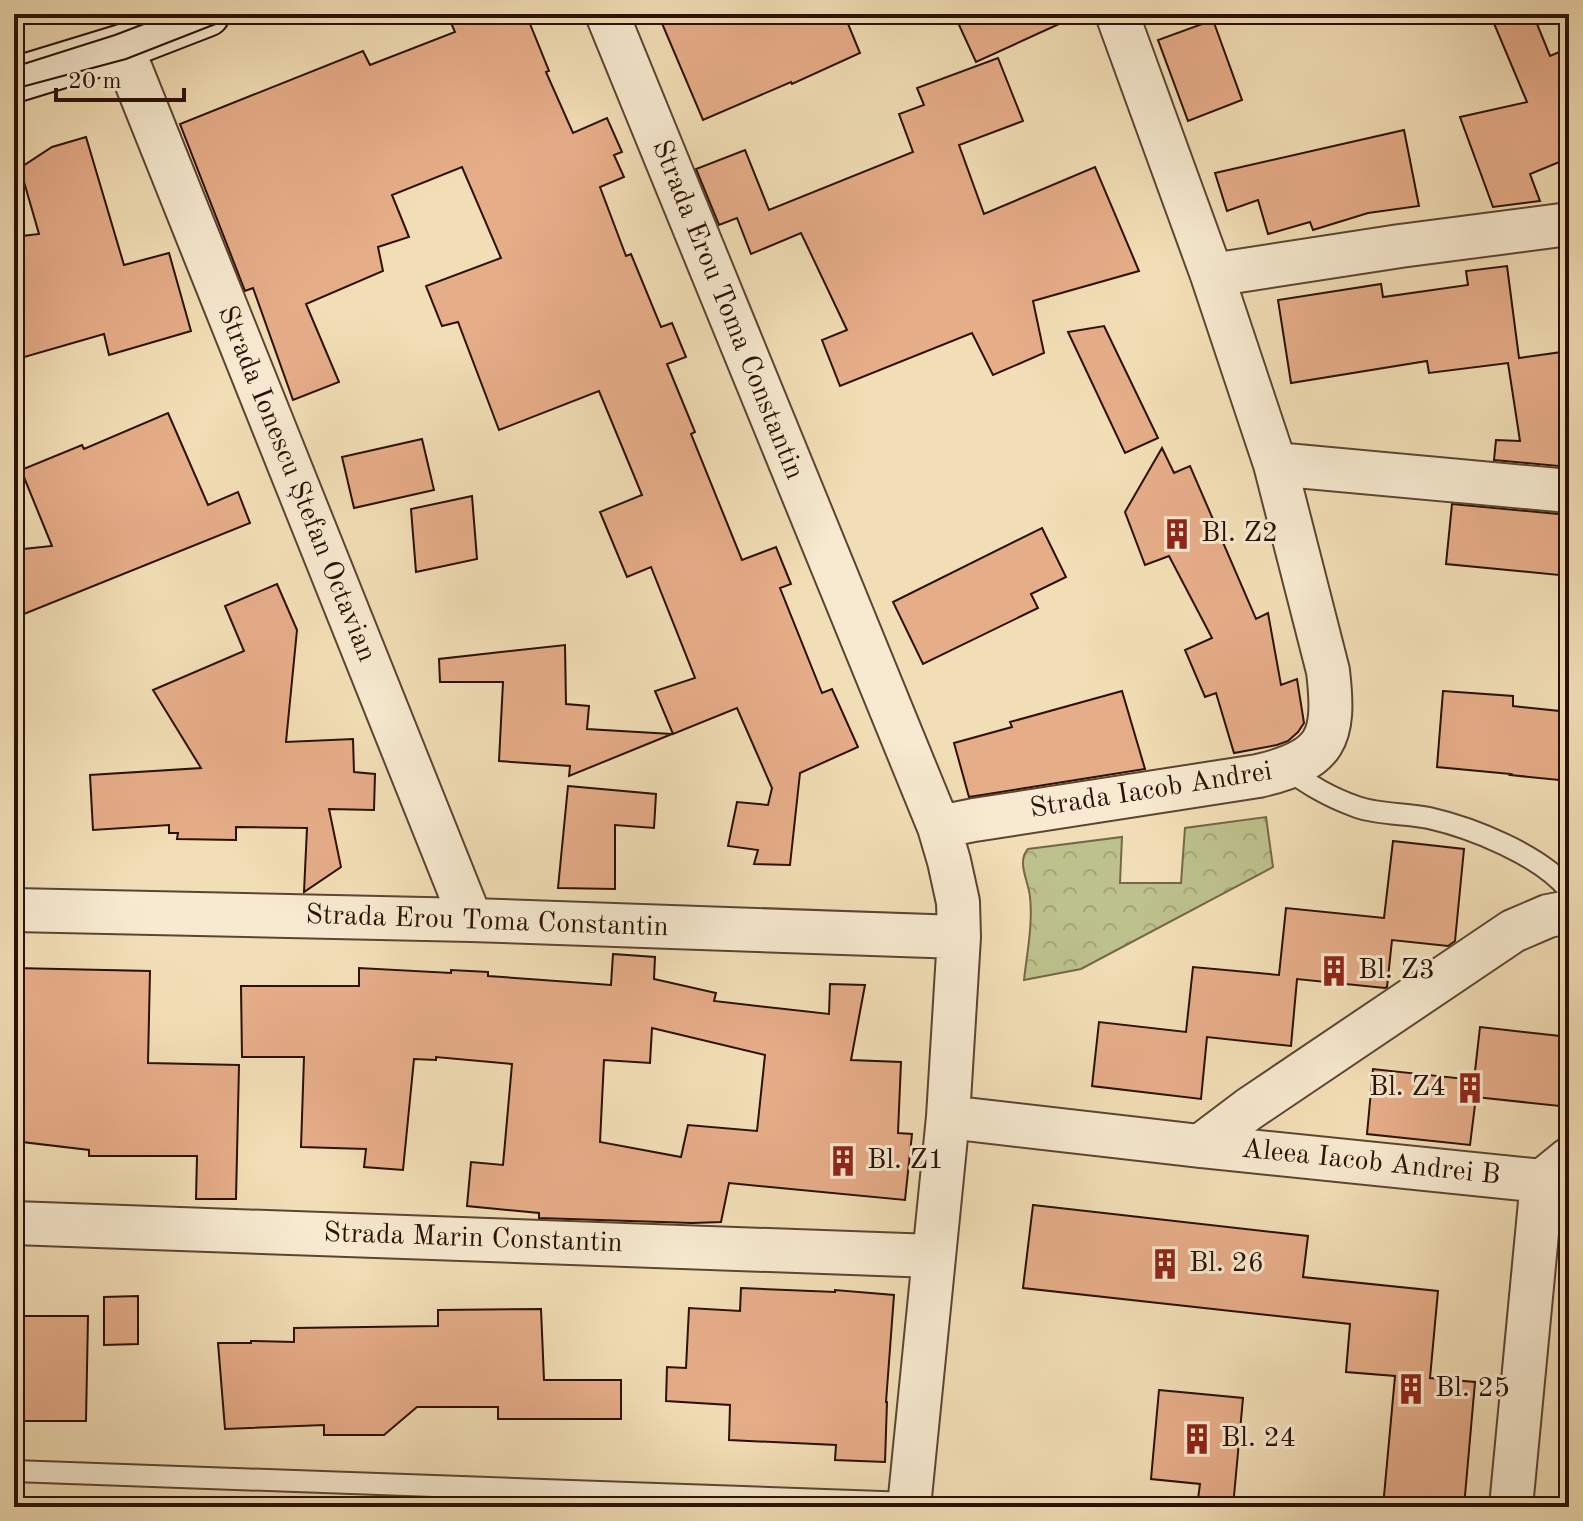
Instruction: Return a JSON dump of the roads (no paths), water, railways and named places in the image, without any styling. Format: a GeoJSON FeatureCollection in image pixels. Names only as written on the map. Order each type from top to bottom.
{"type":"FeatureCollection","features":[{"type":"Feature","properties":{"kind":"main road"},"geometry":{"type":"LineString","coordinates":[[14,80],[122,47],[207,14]]}},
{"type":"Feature","properties":{"kind":"street","name":"Strada Erou Toma Constantin"},"geometry":{"type":"LineString","coordinates":[[607,14],[939,827]]}},
{"type":"Feature","properties":{"kind":"street","name":"Strada Iacob Andrei"},"geometry":{"type":"LineString","coordinates":[[939,827],[1258,776],[1287,769],[1308,758],[1319,748],[1327,734],[1331,699],[1328,671],[1275,464],[1212,275],[1117,14]]}},
{"type":"Feature","properties":{"kind":"street","name":"Strada Ionescu Ștefan Octavian"},"geometry":{"type":"LineString","coordinates":[[122,47],[471,920]]}},
{"type":"Feature","properties":{"kind":"street"},"geometry":{"type":"LineString","coordinates":[[1212,275],[1569,224]]}},
{"type":"Feature","properties":{"kind":"street"},"geometry":{"type":"LineString","coordinates":[[1275,464],[1569,491]]}},
{"type":"Feature","properties":{"kind":"street"},"geometry":{"type":"LineString","coordinates":[[909,1505],[948,1117],[959,937],[958,902],[939,827]]}},
{"type":"Feature","properties":{"kind":"street","name":"Strada Erou Toma Constantin"},"geometry":{"type":"LineString","coordinates":[[14,910],[471,920],[959,937]]}},
{"type":"Feature","properties":{"kind":"street","name":"Aleea Iacob Andrei B"},"geometry":{"type":"LineString","coordinates":[[1200,1146],[1249,1109],[1513,931],[1548,916],[1569,912]]}},
{"type":"Feature","properties":{"kind":"street","name":"Aleea Iacob Andrei B"},"geometry":{"type":"LineString","coordinates":[[948,1117],[1200,1146],[1555,1170]]}},
{"type":"Feature","properties":{"kind":"street"},"geometry":{"type":"LineString","coordinates":[[1511,1507],[1555,1170]]}},
{"type":"Feature","properties":{"kind":"street","name":"Strada Marin Constantin"},"geometry":{"type":"LineString","coordinates":[[14,1223],[933,1256]]}},
{"type":"Feature","properties":{"kind":"lane"},"geometry":{"type":"LineString","coordinates":[[1287,769],[1321,792],[1360,808],[1429,818],[1479,834],[1534,860],[1569,890]]}},
{"type":"Feature","properties":{"kind":"lane"},"geometry":{"type":"LineString","coordinates":[[14,1471],[689,1501],[909,1505]]}},
{"type":"Feature","properties":{"kind":"tram line"},"geometry":{"type":"LineString","coordinates":[[14,67],[170,14]]}},
{"type":"Feature","properties":{"kind":"tram line"},"geometry":{"type":"LineString","coordinates":[[14,89],[126,59],[241,14]]}},
{"type":"Feature","properties":{"kind":"place","name":"Bl. Z2"},"geometry":{"type":"Point","coordinates":[1177,534]}},
{"type":"Feature","properties":{"kind":"place","name":"Bl. Z3"},"geometry":{"type":"Point","coordinates":[1334,971]}},
{"type":"Feature","properties":{"kind":"place","name":"Bl. Z4"},"geometry":{"type":"Point","coordinates":[1470,1088]}},
{"type":"Feature","properties":{"kind":"place","name":"Bl. Z1"},"geometry":{"type":"Point","coordinates":[843,1161]}},
{"type":"Feature","properties":{"kind":"place","name":"Bl. 26"},"geometry":{"type":"Point","coordinates":[1165,1264]}},
{"type":"Feature","properties":{"kind":"place","name":"Bl. 25"},"geometry":{"type":"Point","coordinates":[1411,1389]}},
{"type":"Feature","properties":{"kind":"place","name":"Bl. 24"},"geometry":{"type":"Point","coordinates":[1197,1439]}}]}
